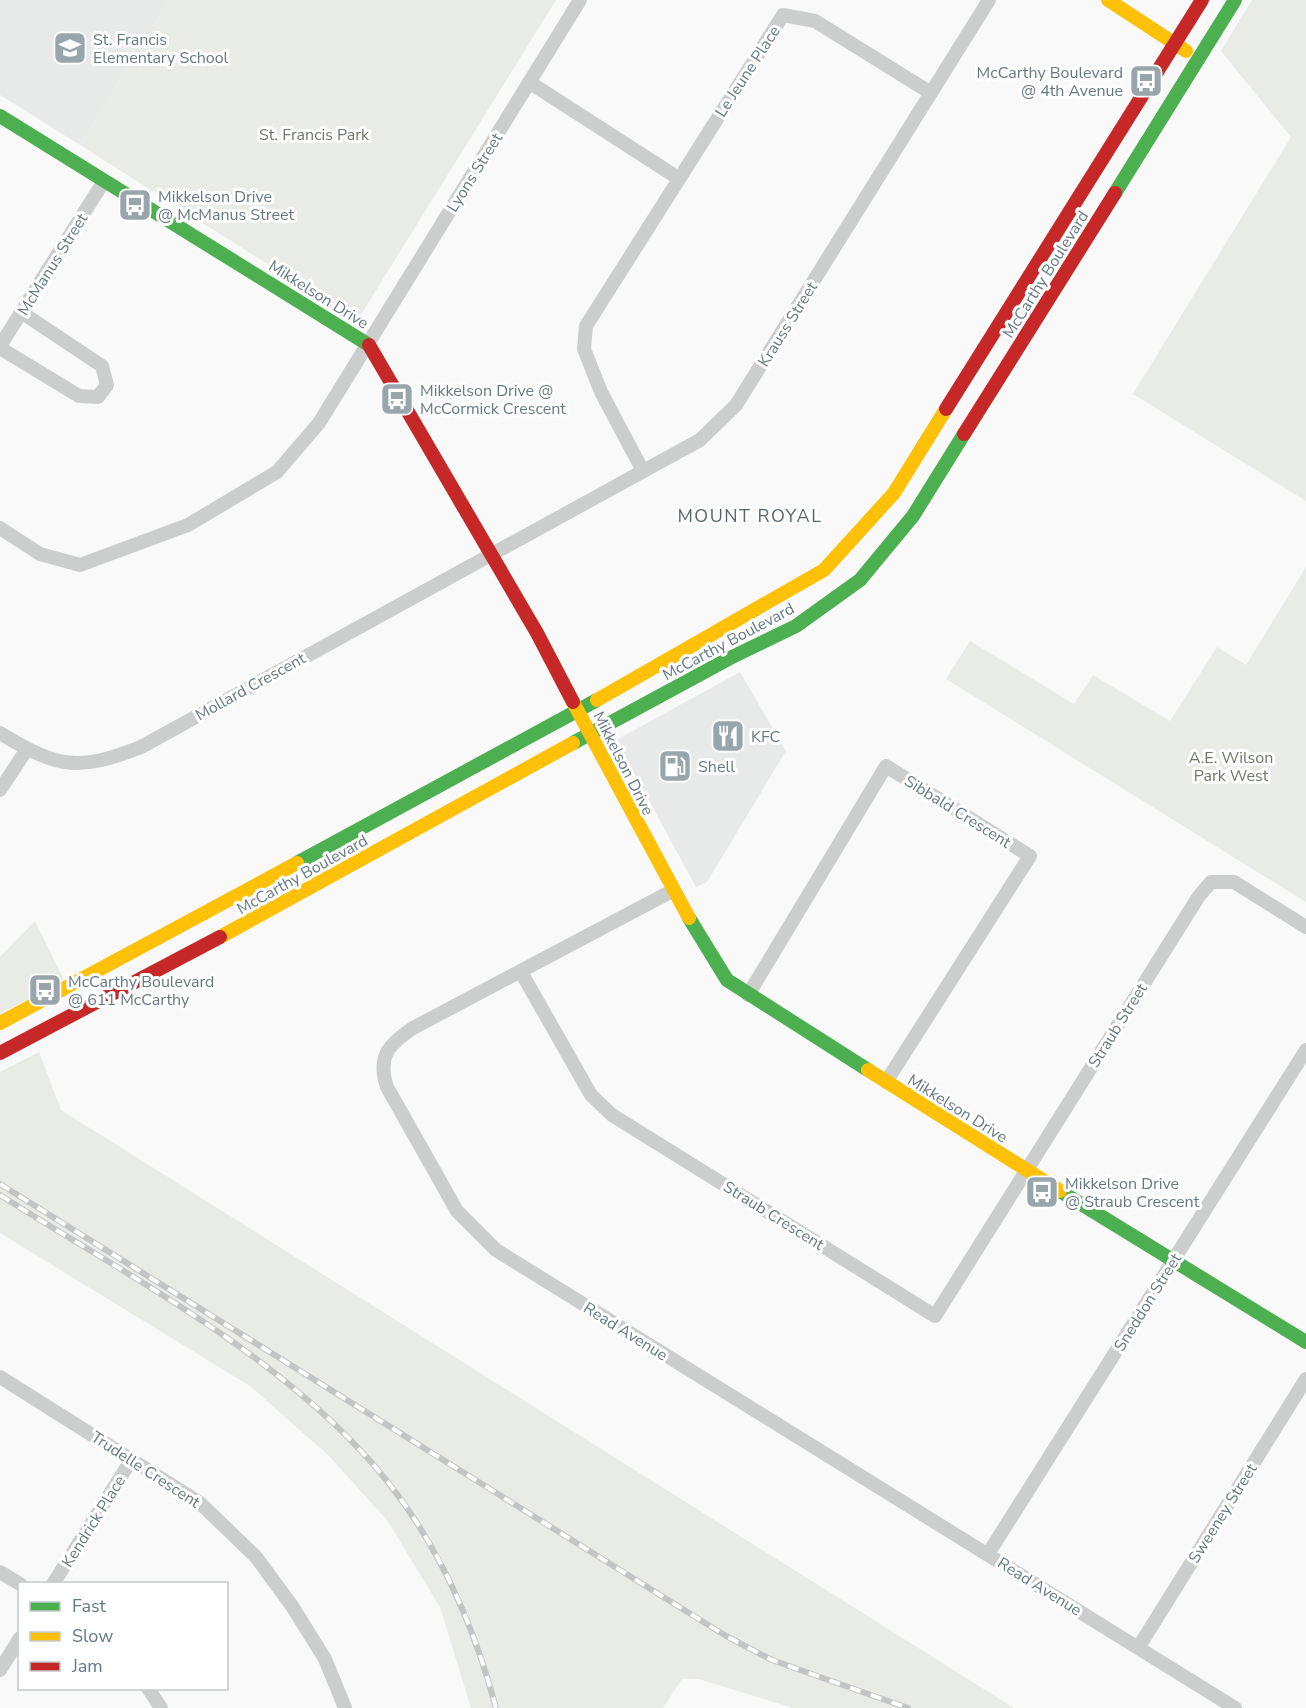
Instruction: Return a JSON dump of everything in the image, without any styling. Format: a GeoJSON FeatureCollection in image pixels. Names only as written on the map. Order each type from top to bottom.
{"type":"FeatureCollection","features":[{"type":"Feature","properties":{"kind":"main road"},"geometry":{"type":"LineString","coordinates":[[1108,0],[1198,59]]}},
{"type":"Feature","properties":{"kind":"main road","name":"McCarthy Boulevard"},"geometry":{"type":"LineString","coordinates":[[0,1023],[579,710],[824,570],[894,493],[1202,0]]}},
{"type":"Feature","properties":{"kind":"main road","name":"McCarthy Boulevard"},"geometry":{"type":"LineString","coordinates":[[0,1053],[315,887],[476,795],[730,658],[796,626],[860,580],[912,516],[1235,0]]}},
{"type":"Feature","properties":{"kind":"main road","name":"Mikkelson Drive"},"geometry":{"type":"LineString","coordinates":[[0,116],[368,344],[492,554],[579,710],[672,891],[727,980],[1027,1171],[1306,1342]]}},
{"type":"Feature","properties":{"kind":"street","name":"Lyons Street"},"geometry":{"type":"LineString","coordinates":[[0,528],[40,554],[80,565],[188,525],[277,472],[319,423],[580,0]]}},
{"type":"Feature","properties":{"kind":"street","name":"Krauss Street"},"geometry":{"type":"LineString","coordinates":[[492,554],[700,440],[736,405],[989,0]]}},
{"type":"Feature","properties":{"kind":"street","name":"Le Jeune Place"},"geometry":{"type":"LineString","coordinates":[[643,471],[601,392],[584,349],[586,326],[783,15],[815,21],[931,93]]}},
{"type":"Feature","properties":{"kind":"street"},"geometry":{"type":"LineString","coordinates":[[530,82],[678,178]]}},
{"type":"Feature","properties":{"kind":"street","name":"McManus Street"},"geometry":{"type":"LineString","coordinates":[[0,347],[104,182]]}},
{"type":"Feature","properties":{"kind":"street"},"geometry":{"type":"LineString","coordinates":[[0,347],[79,396],[98,397],[107,385],[102,366],[21,312]]}},
{"type":"Feature","properties":{"kind":"street","name":"Mollard Crescent"},"geometry":{"type":"LineString","coordinates":[[0,733],[56,762],[103,762],[141,747],[492,554]]}},
{"type":"Feature","properties":{"kind":"street"},"geometry":{"type":"LineString","coordinates":[[0,790],[27,749]]}},
{"type":"Feature","properties":{"kind":"street","name":"Sibbald Crescent"},"geometry":{"type":"LineString","coordinates":[[748,995],[886,766],[1030,856],[886,1082]]}},
{"type":"Feature","properties":{"kind":"street","name":"Straub Street"},"geometry":{"type":"LineString","coordinates":[[1027,1171],[1198,896],[1211,882],[1234,882],[1306,927]]}},
{"type":"Feature","properties":{"kind":"street","name":"Read Avenue"},"geometry":{"type":"LineString","coordinates":[[672,891],[397,1039],[387,1051],[381,1069],[387,1087],[457,1211],[496,1250],[1235,1708]]}},
{"type":"Feature","properties":{"kind":"street","name":"Straub Crescent"},"geometry":{"type":"LineString","coordinates":[[521,972],[591,1095],[612,1115],[935,1316],[1027,1171]]}},
{"type":"Feature","properties":{"kind":"street","name":"Sneddon Street"},"geometry":{"type":"LineString","coordinates":[[988,1554],[1306,1050]]}},
{"type":"Feature","properties":{"kind":"street","name":"Trudelle Crescent"},"geometry":{"type":"LineString","coordinates":[[0,1377],[201,1503],[256,1557],[292,1606],[325,1659],[345,1708]]}},
{"type":"Feature","properties":{"kind":"street","name":"Sweeney Street"},"geometry":{"type":"LineString","coordinates":[[1138,1647],[1306,1379]]}},
{"type":"Feature","properties":{"kind":"street","name":"Kendrick Place"},"geometry":{"type":"LineString","coordinates":[[55,1582],[132,1459]]}},
{"type":"Feature","properties":{"kind":"street"},"geometry":{"type":"LineString","coordinates":[[0,1572],[18,1583]]}},
{"type":"Feature","properties":{"kind":"street"},"geometry":{"type":"LineString","coordinates":[[0,1670],[18,1641]]}},
{"type":"Feature","properties":{"kind":"street"},"geometry":{"type":"LineString","coordinates":[[149,1690],[160,1708]]}},
{"type":"Feature","properties":{"kind":"shaded area","name":"St. Francis Elementary School"},"geometry":{"type":"Polygon","coordinates":[[[0,0],[170,0],[80,145],[0,95],[0,0]]]}},
{"type":"Feature","properties":{"kind":"shaded area"},"geometry":{"type":"Polygon","coordinates":[[[740,672],[786,751],[707,882],[696,887],[616,740],[740,672]]]}},
{"type":"Feature","properties":{"kind":"green space","name":"St. Francis Park"},"geometry":{"type":"Polygon","coordinates":[[[170,0],[556,0],[357,321],[80,145],[170,0]]]}},
{"type":"Feature","properties":{"kind":"green space"},"geometry":{"type":"Polygon","coordinates":[[[1252,0],[1306,0],[1306,501],[1133,394],[1291,137],[1221,51],[1252,0]]]}},
{"type":"Feature","properties":{"kind":"green space","name":"A.E. Wilson Park West"},"geometry":{"type":"Polygon","coordinates":[[[1306,567],[1306,902],[946,679],[970,641],[1074,704],[1093,675],[1170,721],[1217,647],[1246,665],[1306,567]]]}},
{"type":"Feature","properties":{"kind":"green space"},"geometry":{"type":"Polygon","coordinates":[[[35,921],[64,980],[0,1014],[0,957],[35,921]]]}},
{"type":"Feature","properties":{"kind":"green space"},"geometry":{"type":"Polygon","coordinates":[[[39,1052],[61,1110],[1014,1708],[793,1708],[699,1679],[682,1679],[663,1708],[471,1708],[440,1607],[387,1520],[328,1455],[250,1386],[0,1233],[0,1072],[39,1052]]]}},
{"type":"Feature","properties":{"kind":"railway"},"geometry":{"type":"LineString","coordinates":[[0,1184],[726,1636],[772,1660],[908,1708]]}},
{"type":"Feature","properties":{"kind":"railway"},"geometry":{"type":"LineString","coordinates":[[0,1195],[147,1285],[244,1350],[332,1422],[372,1463],[414,1519],[448,1578],[475,1642],[496,1708]]}},
{"type":"Feature","properties":{"kind":"traffic: fast"},"geometry":{"type":"LineString","coordinates":[[1115,193],[1235,0]]}},
{"type":"Feature","properties":{"kind":"traffic: fast"},"geometry":{"type":"LineString","coordinates":[[0,116],[369,345]]}},
{"type":"Feature","properties":{"kind":"traffic: fast"},"geometry":{"type":"LineString","coordinates":[[573,743],[730,658],[796,626],[860,580],[913,516],[964,434]]}},
{"type":"Feature","properties":{"kind":"traffic: fast"},"geometry":{"type":"LineString","coordinates":[[297,863],[597,700]]}},
{"type":"Feature","properties":{"kind":"traffic: fast"},"geometry":{"type":"LineString","coordinates":[[689,918],[727,980],[868,1070]]}},
{"type":"Feature","properties":{"kind":"traffic: fast"},"geometry":{"type":"LineString","coordinates":[[1060,1191],[1306,1342]]}},
{"type":"Feature","properties":{"kind":"traffic: slow"},"geometry":{"type":"LineString","coordinates":[[1108,0],[1186,51]]}},
{"type":"Feature","properties":{"kind":"traffic: slow"},"geometry":{"type":"LineString","coordinates":[[597,700],[824,570],[894,493],[946,409]]}},
{"type":"Feature","properties":{"kind":"traffic: slow"},"geometry":{"type":"LineString","coordinates":[[573,702],[689,918]]}},
{"type":"Feature","properties":{"kind":"traffic: slow"},"geometry":{"type":"LineString","coordinates":[[220,937],[573,743]]}},
{"type":"Feature","properties":{"kind":"traffic: slow"},"geometry":{"type":"LineString","coordinates":[[0,1023],[297,863]]}},
{"type":"Feature","properties":{"kind":"traffic: slow"},"geometry":{"type":"LineString","coordinates":[[868,1070],[1060,1191]]}},
{"type":"Feature","properties":{"kind":"traffic: jam"},"geometry":{"type":"LineString","coordinates":[[946,409],[1202,0]]}},
{"type":"Feature","properties":{"kind":"traffic: jam"},"geometry":{"type":"LineString","coordinates":[[964,434],[1115,193]]}},
{"type":"Feature","properties":{"kind":"traffic: jam"},"geometry":{"type":"LineString","coordinates":[[369,345],[537,633],[573,702]]}},
{"type":"Feature","properties":{"kind":"traffic: jam"},"geometry":{"type":"LineString","coordinates":[[0,1053],[220,937]]}},
{"type":"Feature","properties":{"kind":"place","name":"St. Francis Elementary School"},"geometry":{"type":"Point","coordinates":[70,48]}},
{"type":"Feature","properties":{"kind":"place","name":"McCarthy Boulevard @ 4th Avenue"},"geometry":{"type":"Point","coordinates":[1146,81]}},
{"type":"Feature","properties":{"kind":"place","name":"Mikkelson Drive @ McManus Street"},"geometry":{"type":"Point","coordinates":[135,205]}},
{"type":"Feature","properties":{"kind":"place","name":"Mikkelson Drive @ McCormick Crescent"},"geometry":{"type":"Point","coordinates":[397,399]}},
{"type":"Feature","properties":{"kind":"place","name":"KFC"},"geometry":{"type":"Point","coordinates":[728,736]}},
{"type":"Feature","properties":{"kind":"place","name":"Shell"},"geometry":{"type":"Point","coordinates":[675,766]}},
{"type":"Feature","properties":{"kind":"place","name":"McCarthy Boulevard @ 611 McCarthy"},"geometry":{"type":"Point","coordinates":[45,990]}},
{"type":"Feature","properties":{"kind":"place","name":"Mikkelson Drive @ Straub Crescent"},"geometry":{"type":"Point","coordinates":[1042,1192]}},
{"type":"Feature","properties":{"kind":"district","name":"MOUNT ROYAL"},"geometry":{"type":"Point","coordinates":[750,516]}}]}
